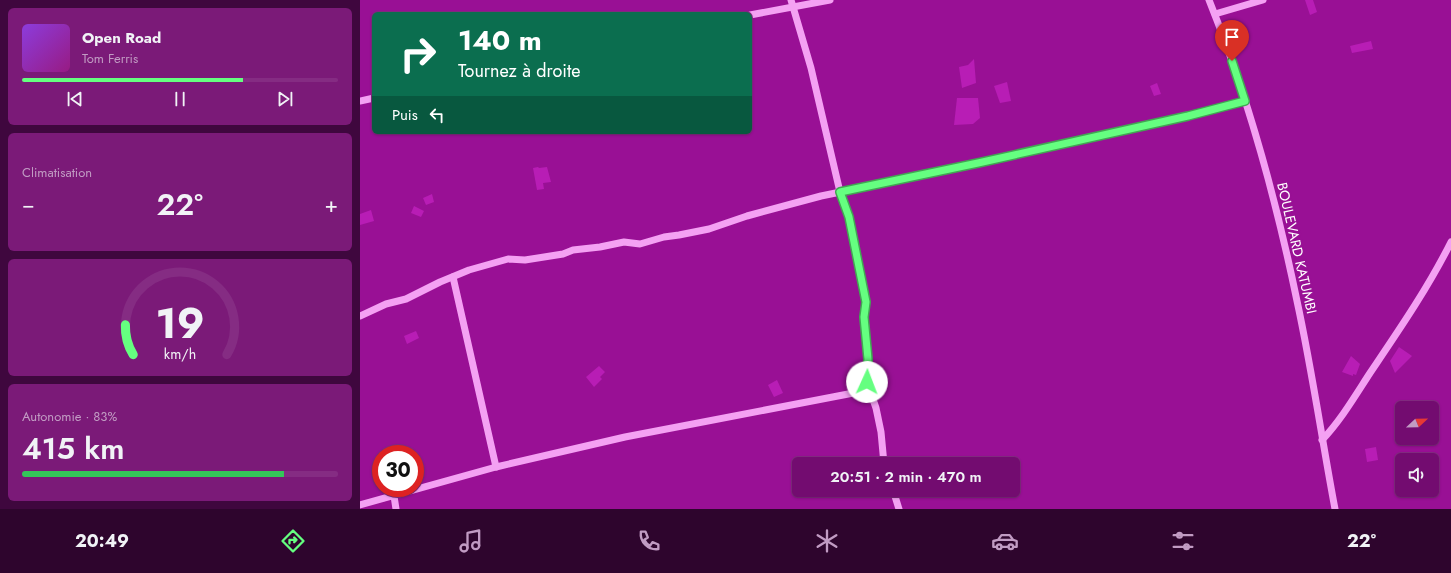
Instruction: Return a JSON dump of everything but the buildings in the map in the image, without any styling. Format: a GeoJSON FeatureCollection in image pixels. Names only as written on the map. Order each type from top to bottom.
{"type":"FeatureCollection","features":[{"type":"Feature","properties":{"kind":"street"},"geometry":{"type":"LineString","coordinates":[[752,14],[792,3],[830,0]]}},
{"type":"Feature","properties":{"kind":"street","name":"BOULEVARD KATUMBI"},"geometry":{"type":"LineString","coordinates":[[1209,0],[1228,47],[1245,101],[1282,234],[1305,339],[1335,509]]}},
{"type":"Feature","properties":{"kind":"street"},"geometry":{"type":"LineString","coordinates":[[1215,14],[1263,0]]}},
{"type":"Feature","properties":{"kind":"street"},"geometry":{"type":"LineString","coordinates":[[792,3],[811,68],[840,192],[849,217],[866,302],[864,317],[868,359],[867,382],[876,408],[881,432],[883,457]]}},
{"type":"Feature","properties":{"kind":"street"},"geometry":{"type":"LineString","coordinates":[[360,101],[372,98]]}},
{"type":"Feature","properties":{"kind":"street"},"geometry":{"type":"LineString","coordinates":[[360,316],[386,304],[406,299],[440,282],[469,270],[508,260],[525,260],[563,254],[573,250],[586,250],[624,242],[640,244],[664,237],[680,236],[709,229],[746,216],[840,192],[971,165],[1188,116],[1245,101]]}},
{"type":"Feature","properties":{"kind":"street"},"geometry":{"type":"LineString","coordinates":[[1322,440],[1337,424],[1403,324],[1451,242]]}},
{"type":"Feature","properties":{"kind":"street"},"geometry":{"type":"LineString","coordinates":[[453,277],[496,467]]}},
{"type":"Feature","properties":{"kind":"street"},"geometry":{"type":"LineString","coordinates":[[424,487],[496,467],[625,437],[869,390]]}},
{"type":"Feature","properties":{"kind":"street"},"geometry":{"type":"LineString","coordinates":[[360,505],[390,497]]}},
{"type":"Feature","properties":{"kind":"street"},"geometry":{"type":"LineString","coordinates":[[394,497],[396,509]]}},
{"type":"Feature","properties":{"kind":"street"},"geometry":{"type":"LineString","coordinates":[[895,497],[899,509]]}},
{"type":"Feature","properties":{"kind":"route"},"geometry":{"type":"LineString","coordinates":[[867,382],[868,359],[864,317],[866,302],[849,217],[840,192],[1188,116],[1245,101],[1232,61]]}}]}
